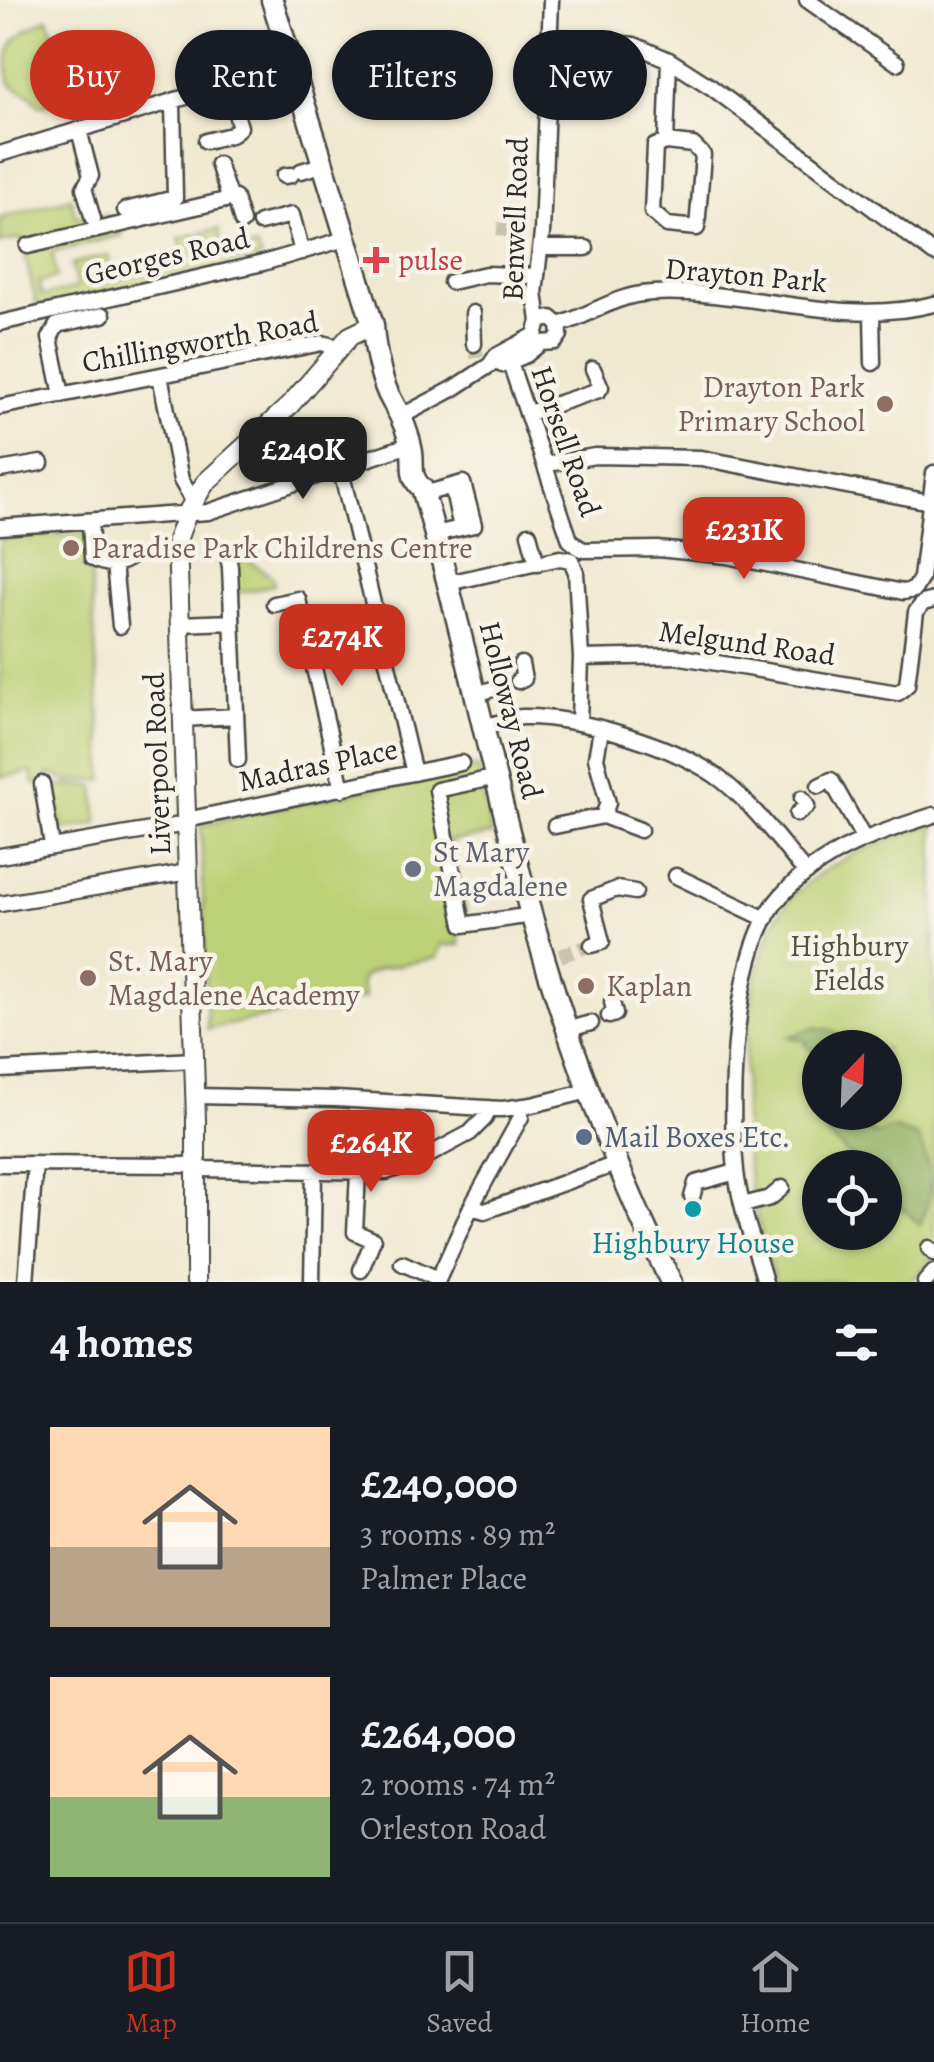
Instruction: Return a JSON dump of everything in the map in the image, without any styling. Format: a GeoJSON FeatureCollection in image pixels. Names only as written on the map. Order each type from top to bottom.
{"type":"FeatureCollection","features":[{"type":"Feature","properties":{"kind":"highway","name":"Holloway Road"},"geometry":{"type":"LineString","coordinates":[[272,0],[280,30]]}},
{"type":"Feature","properties":{"kind":"highway","name":"Holloway Road"},"geometry":{"type":"LineString","coordinates":[[308,120],[373,324],[385,341],[402,396],[400,412],[411,450],[410,465],[416,484],[423,491],[448,583],[486,691],[485,726],[532,915],[553,958],[569,1029],[616,1164],[671,1282]]}},
{"type":"Feature","properties":{"kind":"main road","name":"Liverpool Road"},"geometry":{"type":"LineString","coordinates":[[196,1282],[196,1096],[177,540],[190,507],[213,475],[290,406],[354,332],[373,324]]}},
{"type":"Feature","properties":{"kind":"street","name":"Benwell Road"},"geometry":{"type":"LineString","coordinates":[[538,333],[535,299],[541,248],[551,0]]}},
{"type":"Feature","properties":{"kind":"street"},"geometry":{"type":"LineString","coordinates":[[807,0],[896,63]]}},
{"type":"Feature","properties":{"kind":"street"},"geometry":{"type":"LineString","coordinates":[[647,51],[669,60],[712,88],[934,254]]}},
{"type":"Feature","properties":{"kind":"street"},"geometry":{"type":"LineString","coordinates":[[666,142],[669,60]]}},
{"type":"Feature","properties":{"kind":"street"},"geometry":{"type":"LineString","coordinates":[[0,154],[173,103],[176,204]]}},
{"type":"Feature","properties":{"kind":"street"},"geometry":{"type":"LineString","coordinates":[[206,142],[231,135],[240,126],[238,120]]}},
{"type":"Feature","properties":{"kind":"street"},"geometry":{"type":"LineString","coordinates":[[79,130],[91,176],[84,188],[93,219]]}},
{"type":"Feature","properties":{"kind":"street"},"geometry":{"type":"LineString","coordinates":[[666,142],[693,145],[703,155],[697,228],[667,224],[652,212],[655,146],[666,142]]}},
{"type":"Feature","properties":{"kind":"street"},"geometry":{"type":"LineString","coordinates":[[218,164],[230,200]]}},
{"type":"Feature","properties":{"kind":"street"},"geometry":{"type":"LineString","coordinates":[[292,174],[322,164]]}},
{"type":"Feature","properties":{"kind":"street"},"geometry":{"type":"LineString","coordinates":[[125,210],[236,198],[242,222]]}},
{"type":"Feature","properties":{"kind":"street"},"geometry":{"type":"LineString","coordinates":[[28,246],[176,204]]}},
{"type":"Feature","properties":{"kind":"street"},"geometry":{"type":"LineString","coordinates":[[260,223],[292,215],[302,252]]}},
{"type":"Feature","properties":{"kind":"street","name":"Georges Road"},"geometry":{"type":"LineString","coordinates":[[0,323],[345,239]]}},
{"type":"Feature","properties":{"kind":"street"},"geometry":{"type":"LineString","coordinates":[[541,248],[586,248]]}},
{"type":"Feature","properties":{"kind":"street"},"geometry":{"type":"LineString","coordinates":[[451,282],[486,274],[537,276]]}},
{"type":"Feature","properties":{"kind":"street","name":"Drayton Park"},"geometry":{"type":"LineString","coordinates":[[400,412],[484,365],[508,356],[526,355],[538,333],[551,344],[558,339],[560,325],[614,300],[652,293],[687,294],[872,314],[934,304]]}},
{"type":"Feature","properties":{"kind":"street"},"geometry":{"type":"LineString","coordinates":[[473,313],[474,344]]}},
{"type":"Feature","properties":{"kind":"street"},"geometry":{"type":"LineString","coordinates":[[872,314],[872,363]]}},
{"type":"Feature","properties":{"kind":"street"},"geometry":{"type":"LineString","coordinates":[[66,394],[50,338],[56,325],[102,315]]}},
{"type":"Feature","properties":{"kind":"street"},"geometry":{"type":"LineString","coordinates":[[538,333],[551,318],[560,325]]}},
{"type":"Feature","properties":{"kind":"street","name":"Chillingworth Road"},"geometry":{"type":"LineString","coordinates":[[0,405],[322,343],[340,348]]}},
{"type":"Feature","properties":{"kind":"street","name":"Horsell Road"},"geometry":{"type":"LineString","coordinates":[[508,356],[574,554],[581,658],[579,722]]}},
{"type":"Feature","properties":{"kind":"street"},"geometry":{"type":"LineString","coordinates":[[529,413],[599,390],[593,369]]}},
{"type":"Feature","properties":{"kind":"street"},"geometry":{"type":"LineString","coordinates":[[160,376],[190,507]]}},
{"type":"Feature","properties":{"kind":"street"},"geometry":{"type":"LineString","coordinates":[[305,434],[314,452],[304,463],[307,478]]}},
{"type":"Feature","properties":{"kind":"street"},"geometry":{"type":"LineString","coordinates":[[0,528],[190,507],[214,511],[340,466],[411,450]]}},
{"type":"Feature","properties":{"kind":"street"},"geometry":{"type":"LineString","coordinates":[[547,464],[595,456],[701,458],[930,502]]}},
{"type":"Feature","properties":{"kind":"street"},"geometry":{"type":"LineString","coordinates":[[0,470],[41,463]]}},
{"type":"Feature","properties":{"kind":"street"},"geometry":{"type":"LineString","coordinates":[[340,466],[414,773]]}},
{"type":"Feature","properties":{"kind":"street"},"geometry":{"type":"LineString","coordinates":[[448,583],[584,550],[658,549],[727,556],[903,592],[914,590],[920,578],[934,473]]}},
{"type":"Feature","properties":{"kind":"street"},"geometry":{"type":"LineString","coordinates":[[423,491],[464,484],[474,525],[435,534]]}},
{"type":"Feature","properties":{"kind":"street"},"geometry":{"type":"LineString","coordinates":[[90,520],[92,558],[102,564],[124,562],[132,556]]}},
{"type":"Feature","properties":{"kind":"street"},"geometry":{"type":"LineString","coordinates":[[530,534],[536,564]]}},
{"type":"Feature","properties":{"kind":"street"},"geometry":{"type":"LineString","coordinates":[[226,551],[230,567],[238,760]]}},
{"type":"Feature","properties":{"kind":"street"},"geometry":{"type":"LineString","coordinates":[[114,563],[120,626]]}},
{"type":"Feature","properties":{"kind":"street"},"geometry":{"type":"LineString","coordinates":[[274,604],[298,599],[342,789]]}},
{"type":"Feature","properties":{"kind":"street","name":"Melgund Road"},"geometry":{"type":"LineString","coordinates":[[581,658],[675,656],[898,693],[907,685],[916,612],[928,602]]}},
{"type":"Feature","properties":{"kind":"street"},"geometry":{"type":"LineString","coordinates":[[179,624],[232,622]]}},
{"type":"Feature","properties":{"kind":"street"},"geometry":{"type":"LineString","coordinates":[[518,682],[524,679],[521,664]]}},
{"type":"Feature","properties":{"kind":"street"},"geometry":{"type":"LineString","coordinates":[[182,719],[236,716]]}},
{"type":"Feature","properties":{"kind":"street"},"geometry":{"type":"LineString","coordinates":[[485,726],[524,717],[579,722],[682,757],[789,817],[806,873]]}},
{"type":"Feature","properties":{"kind":"street"},"geometry":{"type":"LineString","coordinates":[[601,730],[596,758],[608,803],[603,816]]}},
{"type":"Feature","properties":{"kind":"street","name":"Madras Place"},"geometry":{"type":"LineString","coordinates":[[0,856],[186,822],[461,763]]}},
{"type":"Feature","properties":{"kind":"street"},"geometry":{"type":"LineString","coordinates":[[498,777],[436,790],[463,924],[532,915]]}},
{"type":"Feature","properties":{"kind":"street"},"geometry":{"type":"LineString","coordinates":[[820,786],[830,780],[864,839]]}},
{"type":"Feature","properties":{"kind":"street"},"geometry":{"type":"LineString","coordinates":[[42,784],[41,818],[52,846]]}},
{"type":"Feature","properties":{"kind":"street"},"geometry":{"type":"LineString","coordinates":[[555,826],[603,816],[640,830]]}},
{"type":"Feature","properties":{"kind":"street"},"geometry":{"type":"LineString","coordinates":[[765,1282],[736,1172],[737,1037],[745,985],[766,918],[778,899],[839,850],[934,816]]}},
{"type":"Feature","properties":{"kind":"street"},"geometry":{"type":"LineString","coordinates":[[0,904],[188,872]]}},
{"type":"Feature","properties":{"kind":"street"},"geometry":{"type":"LineString","coordinates":[[676,876],[766,918]]}},
{"type":"Feature","properties":{"kind":"street"},"geometry":{"type":"LineString","coordinates":[[592,946],[602,942],[592,899],[616,889],[635,892]]}},
{"type":"Feature","properties":{"kind":"street"},"geometry":{"type":"LineString","coordinates":[[569,1029],[591,1022]]}},
{"type":"Feature","properties":{"kind":"street"},"geometry":{"type":"LineString","coordinates":[[0,1070],[194,1060]]}},
{"type":"Feature","properties":{"kind":"street"},"geometry":{"type":"LineString","coordinates":[[196,1096],[488,1108],[521,1107],[589,1090]]}},
{"type":"Feature","properties":{"kind":"street"},"geometry":{"type":"LineString","coordinates":[[402,1264],[438,1280],[471,1207],[521,1117],[521,1107]]}},
{"type":"Feature","properties":{"kind":"street"},"geometry":{"type":"LineString","coordinates":[[0,1164],[386,1172],[416,1162],[470,1133],[485,1118],[488,1108]]}},
{"type":"Feature","properties":{"kind":"street"},"geometry":{"type":"LineString","coordinates":[[26,1282],[35,1164]]}},
{"type":"Feature","properties":{"kind":"street"},"geometry":{"type":"LineString","coordinates":[[471,1207],[485,1210],[616,1164]]}},
{"type":"Feature","properties":{"kind":"street"},"geometry":{"type":"LineString","coordinates":[[312,1282],[314,1172]]}},
{"type":"Feature","properties":{"kind":"street"},"geometry":{"type":"LineString","coordinates":[[692,1197],[696,1183],[736,1172]]}},
{"type":"Feature","properties":{"kind":"street"},"geometry":{"type":"LineString","coordinates":[[358,1174],[355,1232],[373,1240],[360,1270]]}},
{"type":"Feature","properties":{"kind":"street"},"geometry":{"type":"LineString","coordinates":[[743,1205],[770,1198],[782,1188]]}},
{"type":"Feature","properties":{"kind":"street"},"geometry":{"type":"LineString","coordinates":[[925,1282],[934,1272]]}},
{"type":"Feature","properties":{"kind":"green space"},"geometry":{"type":"Polygon","coordinates":[[[48,18],[52,30],[30,30],[30,95],[10,84],[7,60],[13,43],[26,30],[48,18]]]}},
{"type":"Feature","properties":{"kind":"green space"},"geometry":{"type":"Polygon","coordinates":[[[71,198],[76,217],[93,219],[107,215],[122,235],[52,252],[57,277],[39,282],[42,296],[77,288],[72,264],[109,255],[115,279],[185,263],[179,238],[218,229],[224,254],[256,247],[262,258],[37,307],[21,238],[0,243],[0,218],[71,198]]]}},
{"type":"Feature","properties":{"kind":"green space"},"geometry":{"type":"Polygon","coordinates":[[[88,533],[104,780],[68,782],[49,773],[49,783],[34,784],[32,772],[0,777],[0,539],[88,533]]]}},
{"type":"Feature","properties":{"kind":"green space"},"geometry":{"type":"Polygon","coordinates":[[[238,558],[246,558],[272,577],[274,585],[235,594],[234,566],[239,566],[238,558]]]}},
{"type":"Feature","properties":{"kind":"green space"},"geometry":{"type":"Polygon","coordinates":[[[475,767],[479,770],[492,835],[450,841],[466,915],[458,932],[460,945],[441,945],[437,958],[381,968],[364,976],[361,982],[365,998],[207,1029],[201,825],[475,767]]]}},
{"type":"Feature","properties":{"kind":"green space"},"geometry":{"type":"Polygon","coordinates":[[[55,786],[95,786],[98,824],[61,830],[55,786]]]}},
{"type":"Feature","properties":{"kind":"green space","name":"Highbury Fields"},"geometry":{"type":"Polygon","coordinates":[[[934,824],[934,1258],[911,1282],[775,1282],[751,1188],[744,1128],[745,1060],[754,988],[773,926],[787,903],[818,875],[875,845],[934,824]]]}},
{"type":"Feature","properties":{"kind":"green space"},"geometry":{"type":"Polygon","coordinates":[[[822,1130],[868,1130],[877,1135],[899,1130],[918,1137],[930,1181],[920,1225],[902,1208],[902,1150],[843,1150],[822,1130]]]}},
{"type":"Feature","properties":{"kind":"tunnel"},"geometry":{"type":"LineString","coordinates":[[497,229],[524,232]]}},
{"type":"Feature","properties":{"kind":"tunnel"},"geometry":{"type":"LineString","coordinates":[[474,344],[478,361]]}},
{"type":"Feature","properties":{"kind":"tunnel"},"geometry":{"type":"LineString","coordinates":[[560,956],[592,945]]}},
{"type":"Feature","properties":{"kind":"place","name":"pulse"},"geometry":{"type":"Point","coordinates":[376,260]}},
{"type":"Feature","properties":{"kind":"place","name":"Drayton Park Primary School"},"geometry":{"type":"Point","coordinates":[885,404]}},
{"type":"Feature","properties":{"kind":"place","name":"Paradise Park Childrens Centre"},"geometry":{"type":"Point","coordinates":[71,548]}},
{"type":"Feature","properties":{"kind":"place","name":"St Mary Magdalene"},"geometry":{"type":"Point","coordinates":[413,869]}},
{"type":"Feature","properties":{"kind":"place","name":"St. Mary Magdalene Academy"},"geometry":{"type":"Point","coordinates":[88,978]}},
{"type":"Feature","properties":{"kind":"place","name":"Kaplan"},"geometry":{"type":"Point","coordinates":[586,986]}},
{"type":"Feature","properties":{"kind":"place","name":"Mail Boxes Etc."},"geometry":{"type":"Point","coordinates":[584,1137]}},
{"type":"Feature","properties":{"kind":"place","name":"Highbury House"},"geometry":{"type":"Point","coordinates":[693,1209]}}]}
